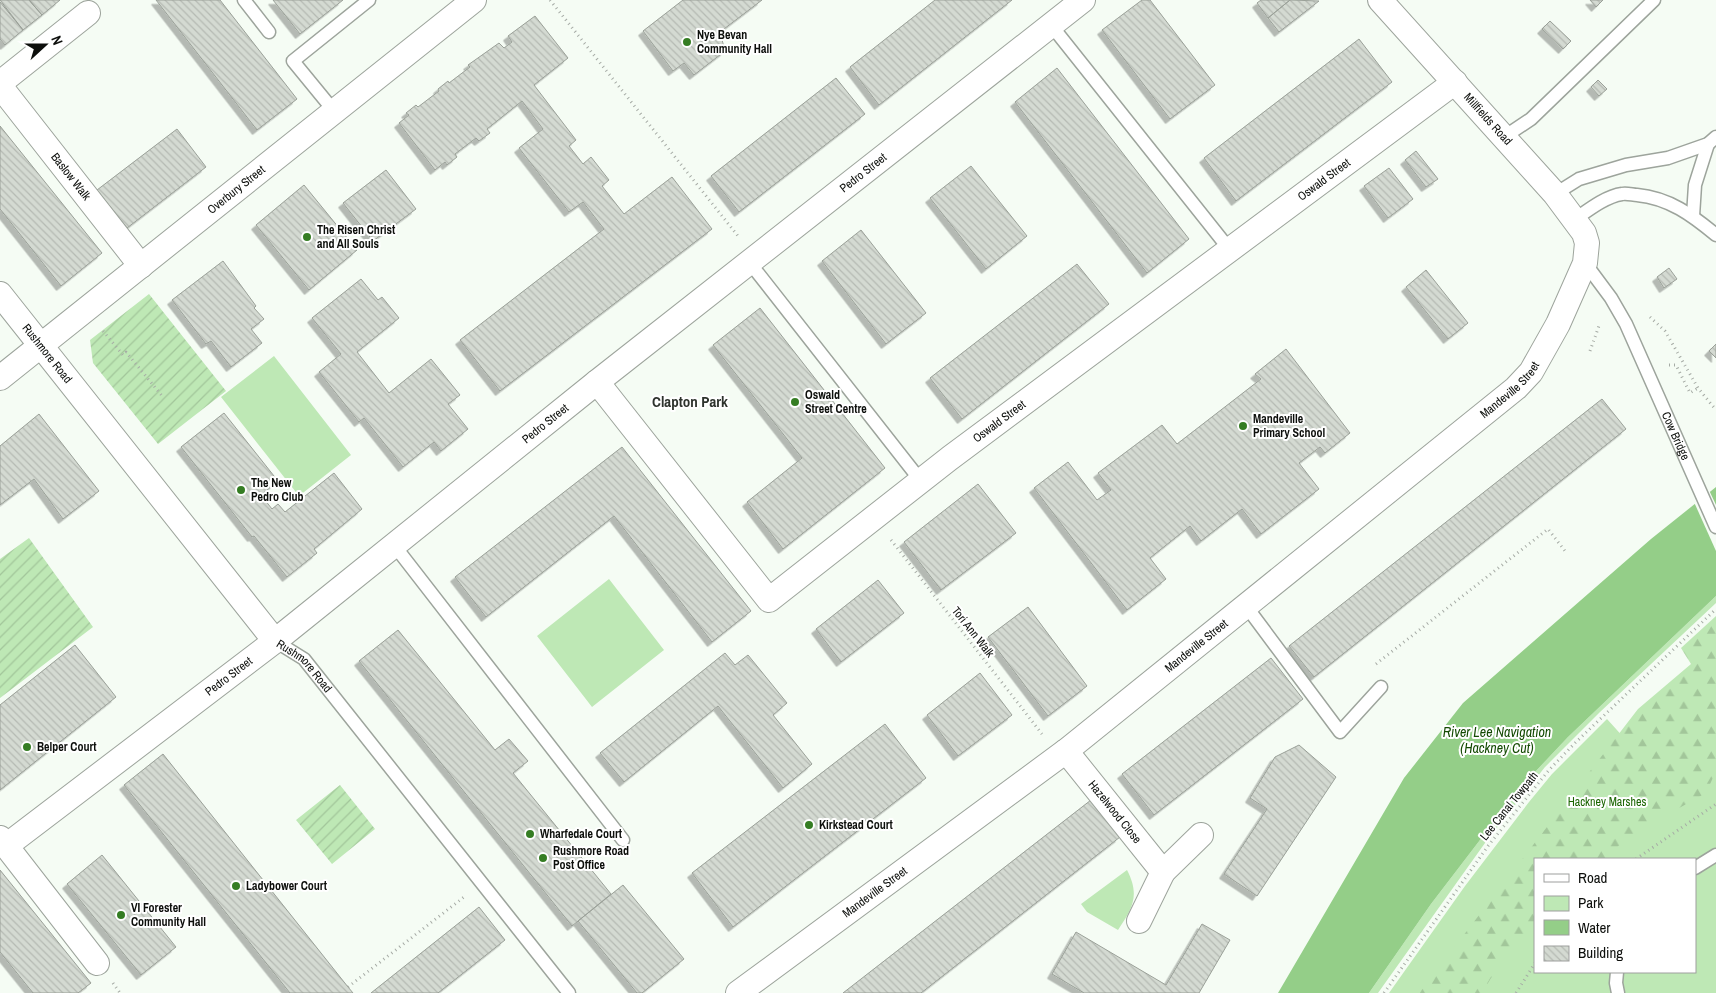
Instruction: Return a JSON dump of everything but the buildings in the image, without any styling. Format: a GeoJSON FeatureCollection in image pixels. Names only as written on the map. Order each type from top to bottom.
{"type":"FeatureCollection","features":[{"type":"Feature","properties":{"kind":"street","name":"Overbury Street"},"geometry":{"type":"LineString","coordinates":[[0,378],[474,0]]}},
{"type":"Feature","properties":{"kind":"street","name":"Pedro Street"},"geometry":{"type":"LineString","coordinates":[[97,963],[3,842],[275,641],[597,382],[1083,0]]}},
{"type":"Feature","properties":{"kind":"street","name":"Millfields Road"},"geometry":{"type":"LineString","coordinates":[[1380,0],[1555,194],[1584,233],[1586,253]]}},
{"type":"Feature","properties":{"kind":"street","name":"Baslow Walk"},"geometry":{"type":"LineString","coordinates":[[88,13],[0,85],[141,266]]}},
{"type":"Feature","properties":{"kind":"street","name":"Oswald Street"},"geometry":{"type":"LineString","coordinates":[[597,382],[769,600],[921,480],[1455,82]]}},
{"type":"Feature","properties":{"kind":"street","name":"Mandeville Street"},"geometry":{"type":"LineString","coordinates":[[738,993],[1063,754],[1516,388],[1531,372],[1558,324],[1586,253]]}},
{"type":"Feature","properties":{"kind":"street","name":"Rushmore Road"},"geometry":{"type":"LineString","coordinates":[[0,294],[275,641]]}},
{"type":"Feature","properties":{"kind":"street","name":"Hazelwood Close"},"geometry":{"type":"LineString","coordinates":[[1063,754],[1163,872]]}},
{"type":"Feature","properties":{"kind":"street"},"geometry":{"type":"LineString","coordinates":[[1139,921],[1163,872],[1201,835]]}},
{"type":"Feature","properties":{"kind":"lane"},"geometry":{"type":"LineString","coordinates":[[244,0],[269,32]]}},
{"type":"Feature","properties":{"kind":"lane"},"geometry":{"type":"LineString","coordinates":[[334,111],[293,61],[370,0]]}},
{"type":"Feature","properties":{"kind":"lane"},"geometry":{"type":"LineString","coordinates":[[1504,137],[1531,119],[1654,0]]}},
{"type":"Feature","properties":{"kind":"lane"},"geometry":{"type":"LineString","coordinates":[[1051,25],[1230,250]]}},
{"type":"Feature","properties":{"kind":"lane"},"geometry":{"type":"LineString","coordinates":[[1555,194],[1579,179],[1626,165],[1668,158],[1712,140]]}},
{"type":"Feature","properties":{"kind":"lane"},"geometry":{"type":"LineString","coordinates":[[1693,216],[1695,185],[1712,140]]}},
{"type":"Feature","properties":{"kind":"lane"},"geometry":{"type":"LineString","coordinates":[[1574,220],[1601,202],[1622,194],[1645,196],[1665,200],[1693,216],[1716,234]]}},
{"type":"Feature","properties":{"kind":"lane","name":"Cow Bridge"},"geometry":{"type":"LineString","coordinates":[[1586,253],[1628,330],[1716,527]]}},
{"type":"Feature","properties":{"kind":"lane"},"geometry":{"type":"LineString","coordinates":[[753,260],[921,480]]}},
{"type":"Feature","properties":{"kind":"lane"},"geometry":{"type":"LineString","coordinates":[[394,545],[623,840]]}},
{"type":"Feature","properties":{"kind":"lane"},"geometry":{"type":"LineString","coordinates":[[1246,606],[1340,732],[1382,687]]}},
{"type":"Feature","properties":{"kind":"lane","name":"Rushmore Road"},"geometry":{"type":"LineString","coordinates":[[275,641],[304,659],[569,993]]}},
{"type":"Feature","properties":{"kind":"lane"},"geometry":{"type":"LineString","coordinates":[[1696,867],[1716,855]]}},
{"type":"Feature","properties":{"kind":"lane"},"geometry":{"type":"LineString","coordinates":[[1617,973],[1618,993]]}},
{"type":"Feature","properties":{"kind":"path"},"geometry":{"type":"LineString","coordinates":[[550,0],[714,204],[753,260]]}},
{"type":"Feature","properties":{"kind":"path"},"geometry":{"type":"LineString","coordinates":[[1646,311],[1651,319],[1665,331],[1698,388],[1716,410]]}},
{"type":"Feature","properties":{"kind":"path"},"geometry":{"type":"LineString","coordinates":[[1590,351],[1602,316]]}},
{"type":"Feature","properties":{"kind":"path"},"geometry":{"type":"LineString","coordinates":[[103,330],[123,355],[126,352],[163,397]]}},
{"type":"Feature","properties":{"kind":"path","name":"Tori Ann Walk"},"geometry":{"type":"LineString","coordinates":[[874,518],[1063,754]]}},
{"type":"Feature","properties":{"kind":"path"},"geometry":{"type":"LineString","coordinates":[[1382,687],[1368,670],[1548,529],[1565,551]]}},
{"type":"Feature","properties":{"kind":"path","name":"Lee Canal Towpath"},"geometry":{"type":"LineString","coordinates":[[1384,993],[1488,846],[1549,770],[1716,609]]}},
{"type":"Feature","properties":{"kind":"path"},"geometry":{"type":"LineString","coordinates":[[1637,858],[1716,804]]}},
{"type":"Feature","properties":{"kind":"path"},"geometry":{"type":"LineString","coordinates":[[348,987],[482,883]]}},
{"type":"Feature","properties":{"kind":"path"},"geometry":{"type":"LineString","coordinates":[[1516,993],[1534,965]]}},
{"type":"Feature","properties":{"kind":"green space"},"geometry":{"type":"Polygon","coordinates":[[[149,294],[226,391],[158,444],[93,363],[90,340],[149,294]]]}},
{"type":"Feature","properties":{"kind":"green space"},"geometry":{"type":"Polygon","coordinates":[[[274,356],[351,455],[299,496],[221,397],[274,356]]]}},
{"type":"Feature","properties":{"kind":"green space"},"geometry":{"type":"Polygon","coordinates":[[[29,538],[93,627],[0,698],[0,559],[29,538]]]}},
{"type":"Feature","properties":{"kind":"green space"},"geometry":{"type":"Polygon","coordinates":[[[609,579],[664,650],[592,707],[537,636],[609,579]]]}},
{"type":"Feature","properties":{"kind":"green space"},"geometry":{"type":"Polygon","coordinates":[[[1716,596],[1716,603],[1600,712],[1545,767],[1485,843],[1378,993],[1369,993],[1431,904],[1519,789],[1568,737],[1716,596]]]}},
{"type":"Feature","properties":{"kind":"green space"},"geometry":{"type":"Polygon","coordinates":[[[1716,616],[1716,771],[1706,793],[1631,835],[1605,858],[1534,858],[1534,930],[1491,978],[1482,993],[1419,993],[1638,709],[1691,664],[1681,648],[1716,616]]]}},
{"type":"Feature","properties":{"kind":"green space","name":"Hackney Marshes"},"geometry":{"type":"Polygon","coordinates":[[[1607,719],[1635,750],[1716,742],[1716,993],[1389,993],[1465,886],[1552,774],[1607,719]]]}},
{"type":"Feature","properties":{"kind":"green space"},"geometry":{"type":"Polygon","coordinates":[[[340,785],[375,829],[332,864],[296,820],[340,785]]]}},
{"type":"Feature","properties":{"kind":"green space"},"geometry":{"type":"Polygon","coordinates":[[[1127,870],[1133,887],[1133,901],[1128,915],[1118,930],[1087,912],[1081,904],[1127,870]]]}},
{"type":"Feature","properties":{"kind":"water","name":"River Lee Navigation (Hackney Cut)"},"geometry":{"type":"Polygon","coordinates":[[[1716,487],[1716,596],[1568,737],[1519,789],[1431,904],[1369,993],[1278,993],[1404,778],[1463,703],[1651,539],[1716,487]]]}},
{"type":"Feature","properties":{"kind":"pier"},"geometry":{"type":"Polygon","coordinates":[[[1709,490],[1716,505],[1716,551],[1694,502],[1709,490]]]}},
{"type":"Feature","properties":{"kind":"place","name":"Nye Bevan Community Hall"},"geometry":{"type":"Point","coordinates":[687,42]}},
{"type":"Feature","properties":{"kind":"place","name":"The Risen Christ and All Souls"},"geometry":{"type":"Point","coordinates":[307,237]}},
{"type":"Feature","properties":{"kind":"place","name":"Oswald Street Centre"},"geometry":{"type":"Point","coordinates":[795,402]}},
{"type":"Feature","properties":{"kind":"place","name":"Mandeville Primary School"},"geometry":{"type":"Point","coordinates":[1243,426]}},
{"type":"Feature","properties":{"kind":"place","name":"The New Pedro Club"},"geometry":{"type":"Point","coordinates":[241,490]}},
{"type":"Feature","properties":{"kind":"place","name":"Belper Court"},"geometry":{"type":"Point","coordinates":[27,747]}},
{"type":"Feature","properties":{"kind":"place","name":"Kirkstead Court"},"geometry":{"type":"Point","coordinates":[809,825]}},
{"type":"Feature","properties":{"kind":"place","name":"Wharfedale Court"},"geometry":{"type":"Point","coordinates":[530,834]}},
{"type":"Feature","properties":{"kind":"place","name":"Rushmore Road Post Office"},"geometry":{"type":"Point","coordinates":[543,858]}},
{"type":"Feature","properties":{"kind":"place","name":"Ladybower Court"},"geometry":{"type":"Point","coordinates":[236,886]}},
{"type":"Feature","properties":{"kind":"place","name":"VI Forester Community Hall"},"geometry":{"type":"Point","coordinates":[121,915]}},
{"type":"Feature","properties":{"kind":"district","name":"Clapton Park"},"geometry":{"type":"Point","coordinates":[690,402]}}]}
